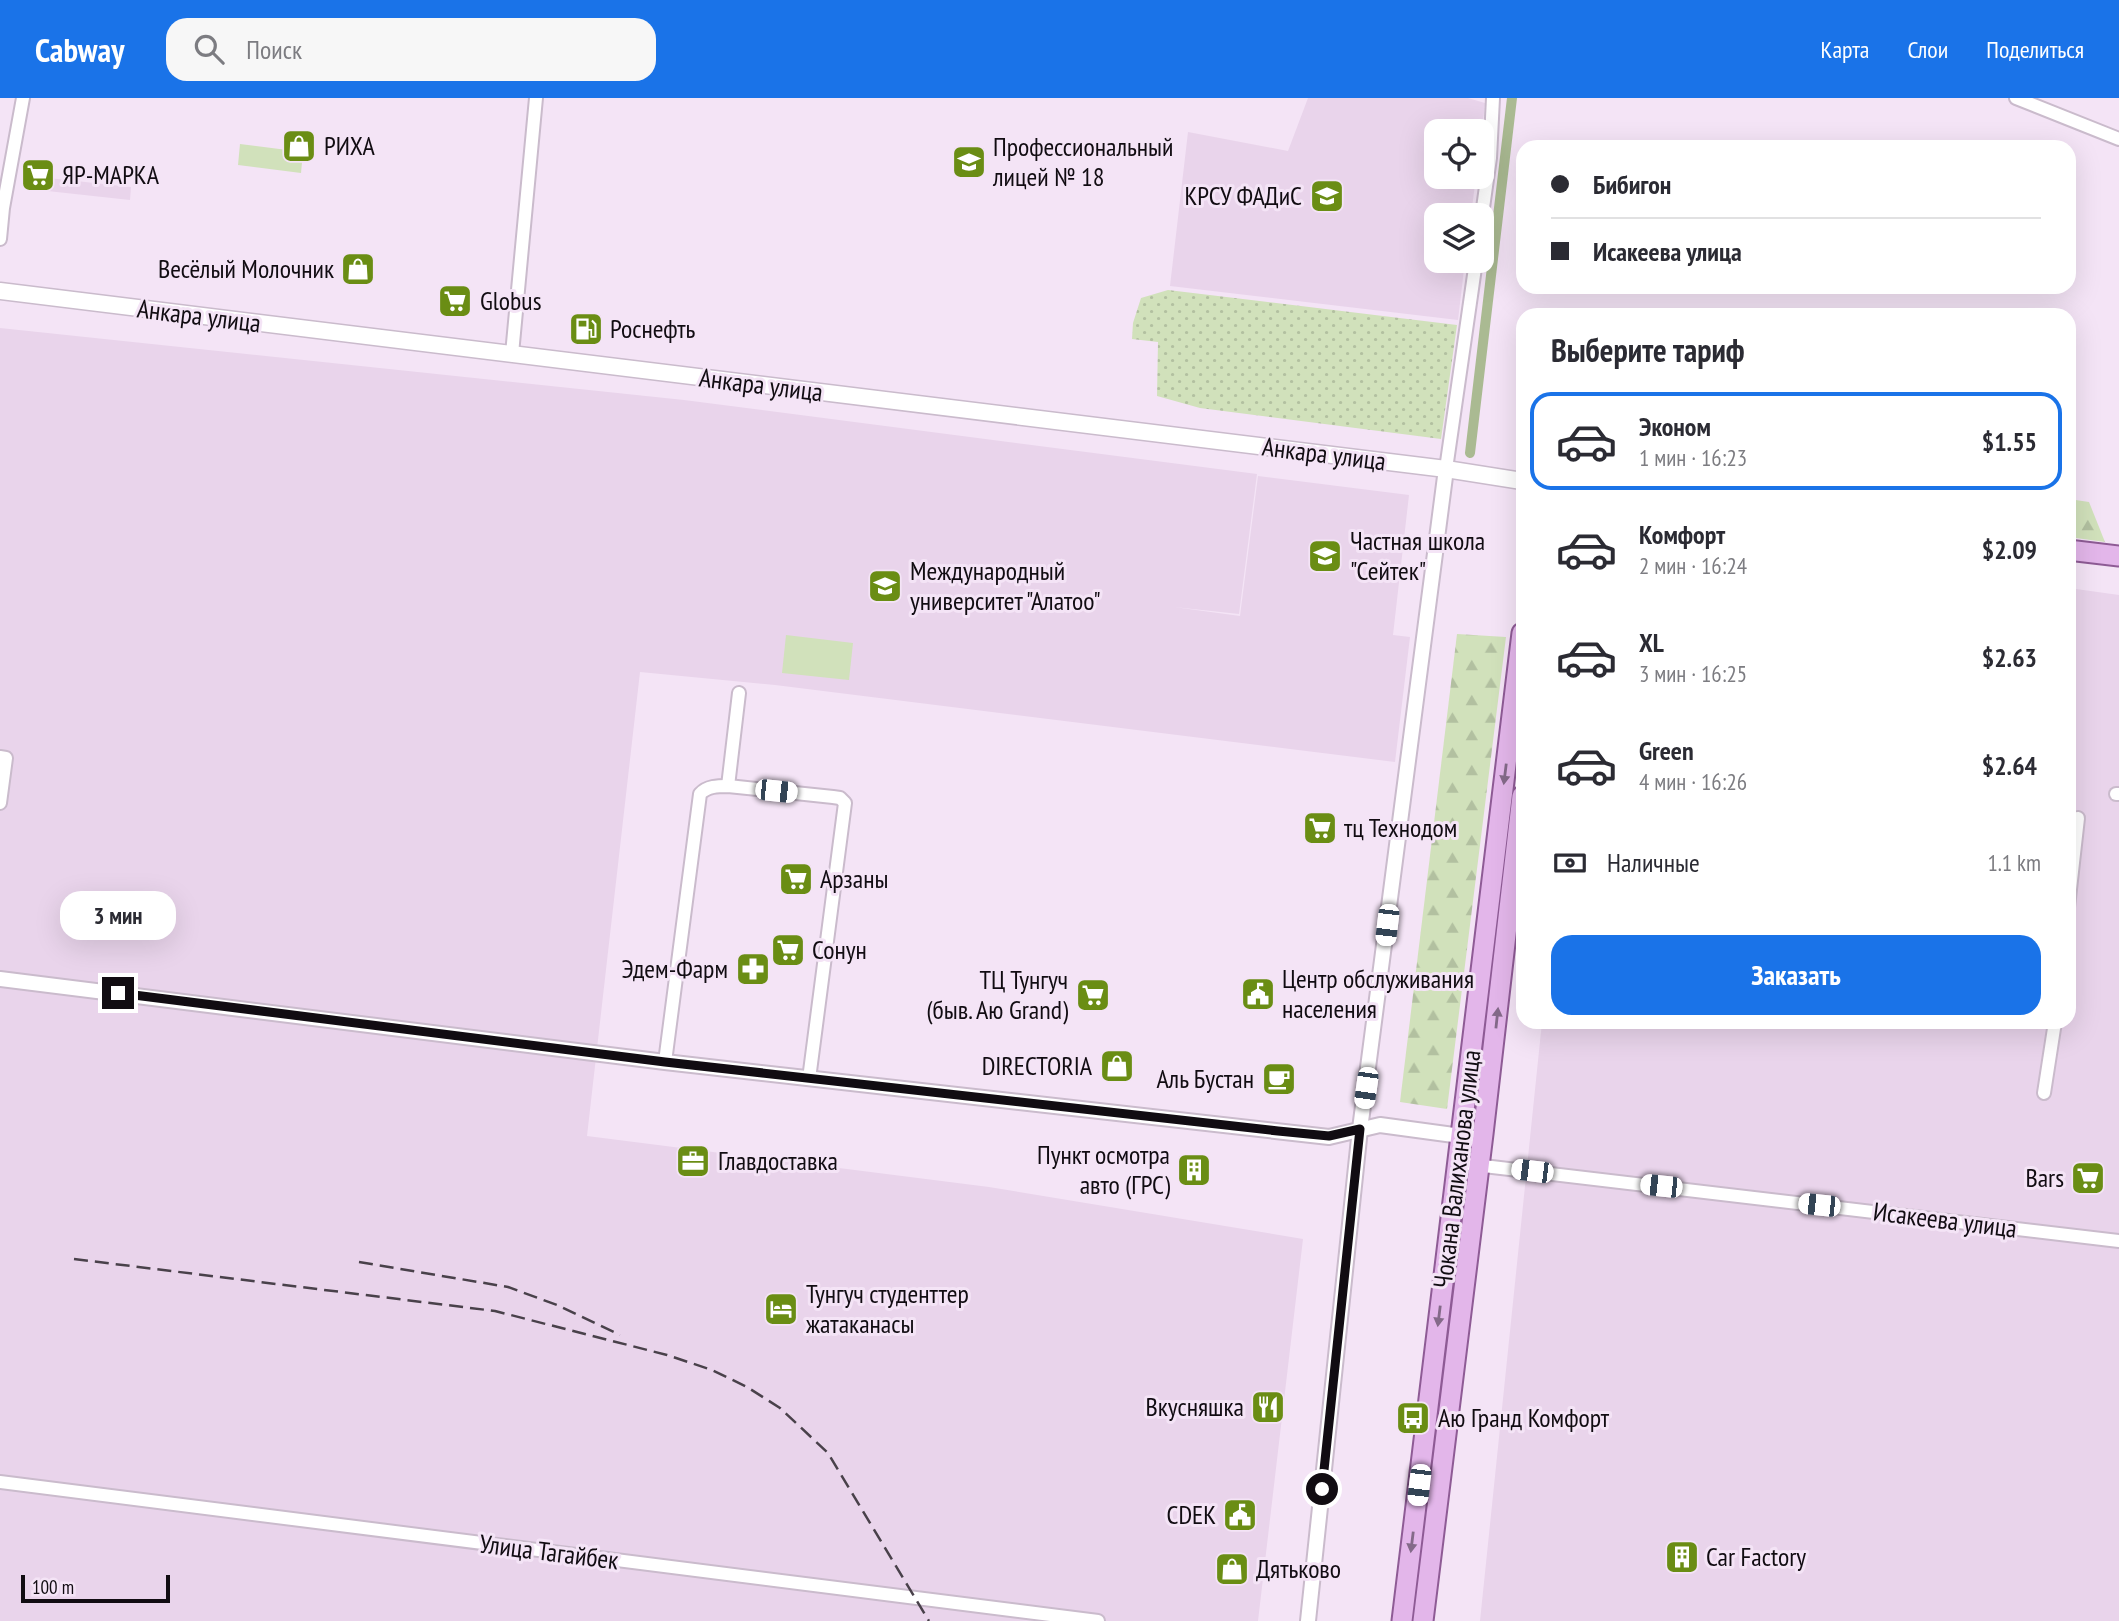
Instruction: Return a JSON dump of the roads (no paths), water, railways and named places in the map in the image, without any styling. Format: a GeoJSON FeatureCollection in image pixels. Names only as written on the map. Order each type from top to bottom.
{"type":"FeatureCollection","features":[{"type":"Feature","properties":{"kind":"main road","name":"Анкара улица"},"geometry":{"type":"LineString","coordinates":[[0,291],[1446,469],[1516,480]]}},
{"type":"Feature","properties":{"kind":"main road"},"geometry":{"type":"LineString","coordinates":[[2076,551],[2119,556]]}},
{"type":"Feature","properties":{"kind":"main road","name":"Чокана Валиханова улица"},"geometry":{"type":"LineString","coordinates":[[1423,1621],[1483,1139],[1516,712]]}},
{"type":"Feature","properties":{"kind":"main road","name":"Чокана Валиханова улица"},"geometry":{"type":"LineString","coordinates":[[1402,1621],[1461,1135],[1505,858],[1516,818]]}},
{"type":"Feature","properties":{"kind":"main road"},"geometry":{"type":"LineString","coordinates":[[1422,1458],[1444,1461]]}},
{"type":"Feature","properties":{"kind":"street"},"geometry":{"type":"LineString","coordinates":[[0,239],[23,98]]}},
{"type":"Feature","properties":{"kind":"street"},"geometry":{"type":"LineString","coordinates":[[512,354],[536,98]]}},
{"type":"Feature","properties":{"kind":"street"},"geometry":{"type":"LineString","coordinates":[[1484,203],[1490,158],[1493,98]]}},
{"type":"Feature","properties":{"kind":"street"},"geometry":{"type":"LineString","coordinates":[[2023,99],[2119,139]]}},
{"type":"Feature","properties":{"kind":"street"},"geometry":{"type":"LineString","coordinates":[[1308,1621],[1360,1129],[1474,273]]}},
{"type":"Feature","properties":{"kind":"street"},"geometry":{"type":"LineString","coordinates":[[729,786],[739,693]]}},
{"type":"Feature","properties":{"kind":"street"},"geometry":{"type":"LineString","coordinates":[[0,757],[6,758],[0,803]]}},
{"type":"Feature","properties":{"kind":"street"},"geometry":{"type":"LineString","coordinates":[[665,1062],[700,794],[713,786],[729,786],[833,797],[840,798],[845,803],[809,1079]]}},
{"type":"Feature","properties":{"kind":"street"},"geometry":{"type":"LineString","coordinates":[[2076,836],[2078,818]]}},
{"type":"Feature","properties":{"kind":"street"},"geometry":{"type":"LineString","coordinates":[[0,979],[665,1062],[1329,1136],[1387,1126],[1483,1139]]}},
{"type":"Feature","properties":{"kind":"street"},"geometry":{"type":"LineString","coordinates":[[2044,1093],[2054,1029]]}},
{"type":"Feature","properties":{"kind":"street","name":"Исакеева улица"},"geometry":{"type":"LineString","coordinates":[[1458,1163],[2119,1241]]}},
{"type":"Feature","properties":{"kind":"street","name":"Улица Тагайбек"},"geometry":{"type":"LineString","coordinates":[[0,1482],[1098,1621]]}},
{"type":"Feature","properties":{"kind":"waterway"},"geometry":{"type":"LineString","coordinates":[[1470,453],[1512,98]]}},
{"type":"Feature","properties":{"kind":"railway"},"geometry":{"type":"LineString","coordinates":[[74,1259],[495,1311],[667,1355],[712,1370],[747,1387],[780,1408],[828,1453],[929,1621]]}},
{"type":"Feature","properties":{"kind":"railway"},"geometry":{"type":"LineString","coordinates":[[359,1262],[508,1287],[557,1305],[620,1335]]}},
{"type":"Feature","properties":{"kind":"place","name":"РИХА"},"geometry":{"type":"Point","coordinates":[299,146]}},
{"type":"Feature","properties":{"kind":"place","name":"Профессиональный лицей № 18"},"geometry":{"type":"Point","coordinates":[969,162]}},
{"type":"Feature","properties":{"kind":"place","name":"ЯР-МАРКА"},"geometry":{"type":"Point","coordinates":[38,175]}},
{"type":"Feature","properties":{"kind":"place","name":"КРСУ ФАДиС"},"geometry":{"type":"Point","coordinates":[1327,196]}},
{"type":"Feature","properties":{"kind":"place","name":"Весёлый Молочник"},"geometry":{"type":"Point","coordinates":[358,269]}},
{"type":"Feature","properties":{"kind":"place","name":"Globus"},"geometry":{"type":"Point","coordinates":[455,301]}},
{"type":"Feature","properties":{"kind":"place","name":"Роснефть"},"geometry":{"type":"Point","coordinates":[586,329]}},
{"type":"Feature","properties":{"kind":"place","name":"Частная школа \"Сейтек\""},"geometry":{"type":"Point","coordinates":[1325,556]}},
{"type":"Feature","properties":{"kind":"place","name":"Международный университет \"Алатоо\""},"geometry":{"type":"Point","coordinates":[885,586]}},
{"type":"Feature","properties":{"kind":"place","name":"тц Технодом"},"geometry":{"type":"Point","coordinates":[1320,828]}},
{"type":"Feature","properties":{"kind":"place","name":"Арзаны"},"geometry":{"type":"Point","coordinates":[796,879]}},
{"type":"Feature","properties":{"kind":"place","name":"Сонун"},"geometry":{"type":"Point","coordinates":[788,950]}},
{"type":"Feature","properties":{"kind":"place","name":"Эдем-Фарм"},"geometry":{"type":"Point","coordinates":[753,969]}},
{"type":"Feature","properties":{"kind":"place","name":"Центр обслуживания населения"},"geometry":{"type":"Point","coordinates":[1258,994]}},
{"type":"Feature","properties":{"kind":"place","name":"ТЦ Тунгуч (быв. Аю Grand)"},"geometry":{"type":"Point","coordinates":[1093,995]}},
{"type":"Feature","properties":{"kind":"place","name":"DIRECTORIA"},"geometry":{"type":"Point","coordinates":[1117,1066]}},
{"type":"Feature","properties":{"kind":"place","name":"Аль Бустан"},"geometry":{"type":"Point","coordinates":[1279,1079]}},
{"type":"Feature","properties":{"kind":"place","name":"Главдоставка"},"geometry":{"type":"Point","coordinates":[693,1161]}},
{"type":"Feature","properties":{"kind":"place","name":"Пункт осмотра авто (ГРС)"},"geometry":{"type":"Point","coordinates":[1194,1170]}},
{"type":"Feature","properties":{"kind":"place","name":"Bars"},"geometry":{"type":"Point","coordinates":[2088,1178]}},
{"type":"Feature","properties":{"kind":"place","name":"Тунгуч студенттер жатаканасы"},"geometry":{"type":"Point","coordinates":[781,1309]}},
{"type":"Feature","properties":{"kind":"place","name":"Вкусняшка"},"geometry":{"type":"Point","coordinates":[1268,1407]}},
{"type":"Feature","properties":{"kind":"place","name":"Аю Гранд Комфорт"},"geometry":{"type":"Point","coordinates":[1413,1418]}},
{"type":"Feature","properties":{"kind":"place","name":"CDEK"},"geometry":{"type":"Point","coordinates":[1240,1515]}},
{"type":"Feature","properties":{"kind":"place","name":"Car Factory"},"geometry":{"type":"Point","coordinates":[1682,1557]}},
{"type":"Feature","properties":{"kind":"place","name":"Дятьково"},"geometry":{"type":"Point","coordinates":[1232,1569]}}]}
